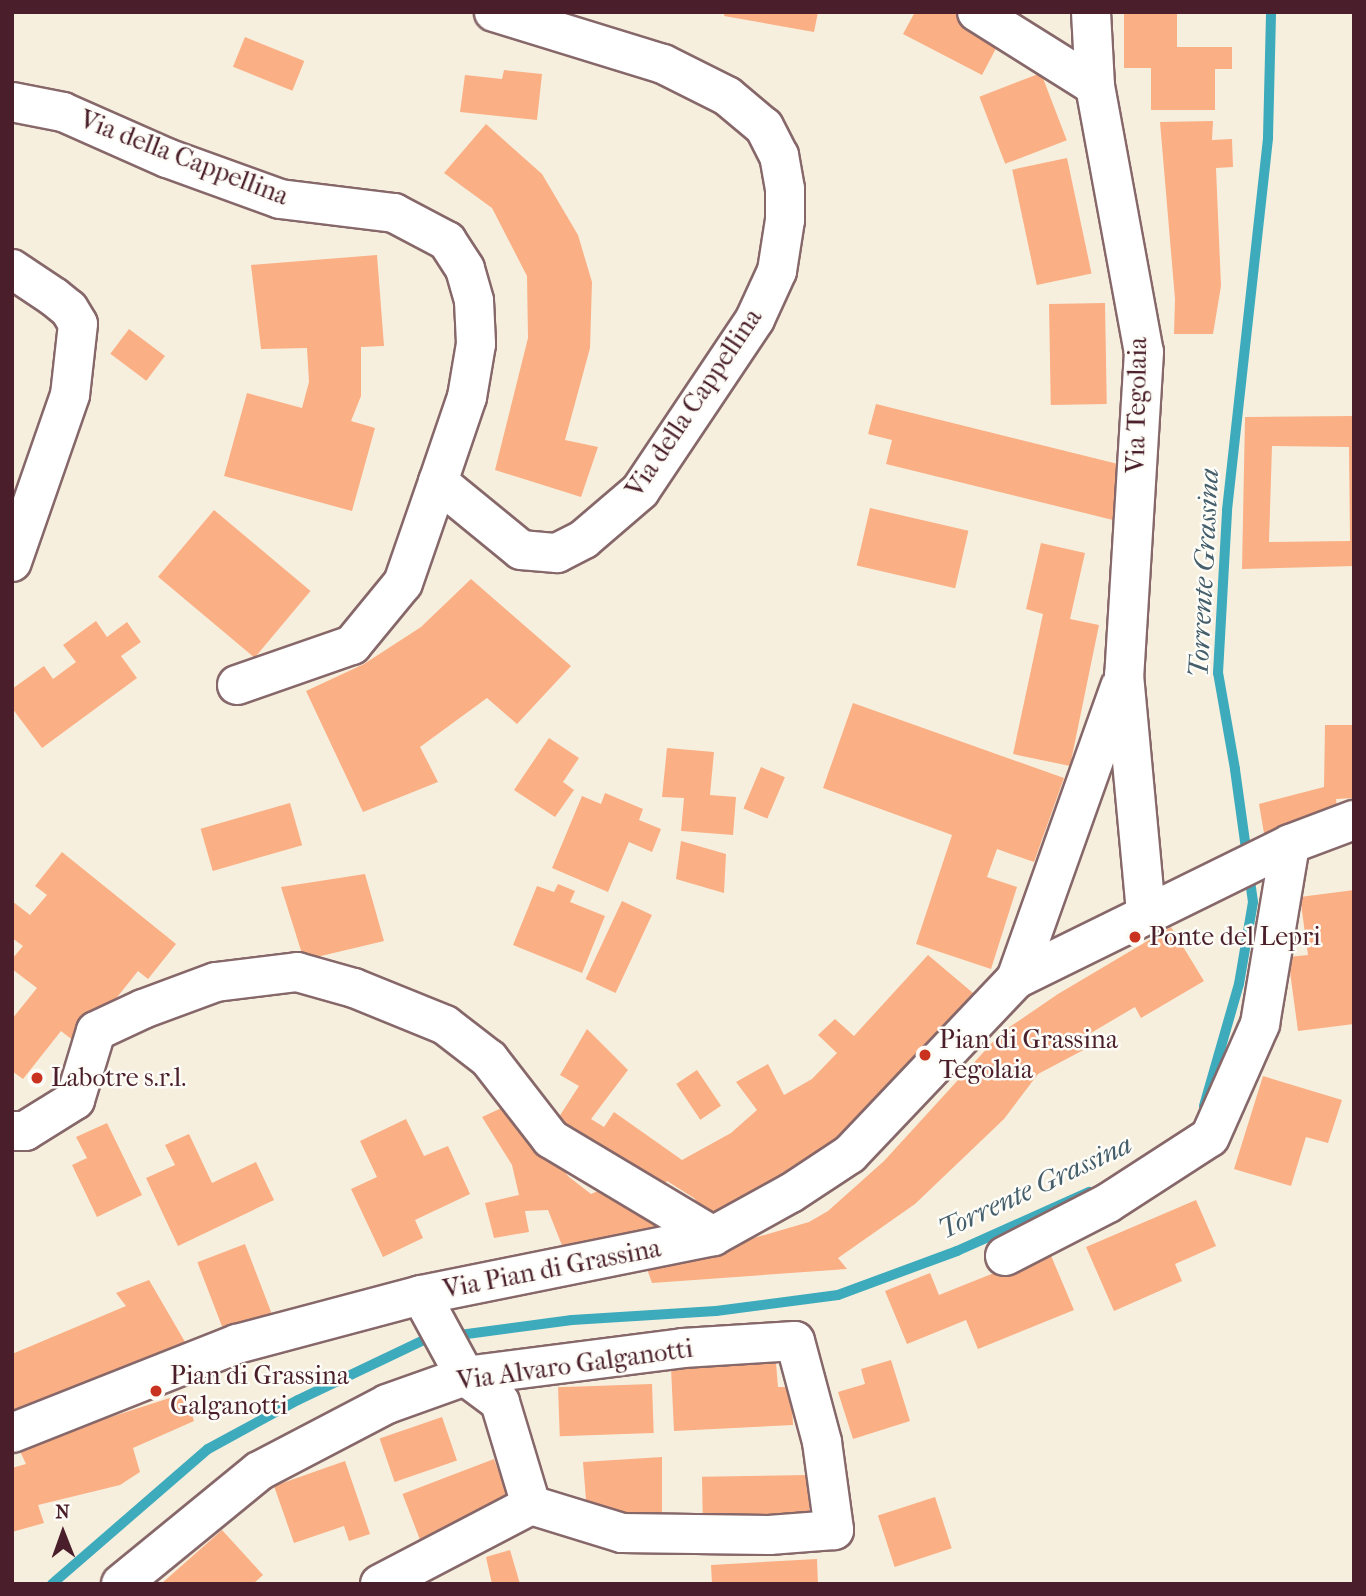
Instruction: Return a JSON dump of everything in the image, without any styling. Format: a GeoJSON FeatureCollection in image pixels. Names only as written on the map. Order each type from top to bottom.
{"type":"FeatureCollection","features":[{"type":"Feature","properties":{"kind":"street","name":"Via della Cappellina"},"geometry":{"type":"LineString","coordinates":[[12,103],[16,101],[63,112],[167,158],[279,199],[394,213],[447,241],[465,269],[474,301],[476,344],[467,397],[438,482],[521,550],[556,554],[584,539],[640,491],[755,319],[777,271],[785,220],[785,189],[779,156],[764,127],[727,96],[663,64],[494,12]]}},
{"type":"Feature","properties":{"kind":"street"},"geometry":{"type":"LineString","coordinates":[[977,12],[1095,86]]}},
{"type":"Feature","properties":{"kind":"street","name":"Via Tegolaia"},"geometry":{"type":"LineString","coordinates":[[1091,12],[1095,86],[1144,352],[1124,676],[1146,914]]}},
{"type":"Feature","properties":{"kind":"street"},"geometry":{"type":"LineString","coordinates":[[12,269],[69,309],[78,324],[69,395],[12,562]]}},
{"type":"Feature","properties":{"kind":"street"},"geometry":{"type":"LineString","coordinates":[[237,685],[352,645],[403,583],[438,482]]}},
{"type":"Feature","properties":{"kind":"street","name":"Via Tegolaia"},"geometry":{"type":"LineString","coordinates":[[1016,979],[1124,676]]}},
{"type":"Feature","properties":{"kind":"street"},"geometry":{"type":"LineString","coordinates":[[1016,979],[1276,851],[1354,820]]}},
{"type":"Feature","properties":{"kind":"street"},"geometry":{"type":"LineString","coordinates":[[1005,1256],[1108,1203],[1210,1137],[1260,1024],[1276,851]]}},
{"type":"Feature","properties":{"kind":"street"},"geometry":{"type":"LineString","coordinates":[[12,1132],[24,1131],[75,1100],[96,1031],[143,1009],[216,982],[298,972],[354,988],[445,1025],[489,1059],[551,1139],[713,1236]]}},
{"type":"Feature","properties":{"kind":"street","name":"Via Pian di Grassina"},"geometry":{"type":"LineString","coordinates":[[12,1433],[237,1344],[425,1304],[713,1236],[791,1193],[849,1154],[1016,979]]}},
{"type":"Feature","properties":{"kind":"street"},"geometry":{"type":"LineString","coordinates":[[380,1584],[531,1505],[500,1402],[460,1367],[425,1304]]}},
{"type":"Feature","properties":{"kind":"street","name":"Via Alvaro Galganotti"},"geometry":{"type":"LineString","coordinates":[[121,1584],[259,1471],[460,1367],[795,1341],[822,1442],[834,1530],[769,1535],[622,1533],[531,1505]]}},
{"type":"Feature","properties":{"kind":"building"},"geometry":{"type":"Polygon","coordinates":[[[725,12],[818,12],[814,32],[724,16],[725,12]]]}},
{"type":"Feature","properties":{"kind":"building"},"geometry":{"type":"Polygon","coordinates":[[[915,12],[954,12],[1002,37],[982,75],[903,34],[915,12]]]}},
{"type":"Feature","properties":{"kind":"building"},"geometry":{"type":"Polygon","coordinates":[[[1124,12],[1177,12],[1177,47],[1232,47],[1232,69],[1215,69],[1215,110],[1151,110],[1151,68],[1124,68],[1124,12]]]}},
{"type":"Feature","properties":{"kind":"building"},"geometry":{"type":"Polygon","coordinates":[[[245,37],[304,61],[292,91],[233,67],[245,37]]]}},
{"type":"Feature","properties":{"kind":"building"},"geometry":{"type":"Polygon","coordinates":[[[504,70],[542,74],[537,120],[460,112],[465,75],[502,79],[504,70]]]}},
{"type":"Feature","properties":{"kind":"building"},"geometry":{"type":"Polygon","coordinates":[[[1041,73],[1067,140],[1005,164],[979,97],[1041,73]]]}},
{"type":"Feature","properties":{"kind":"building"},"geometry":{"type":"Polygon","coordinates":[[[1213,121],[1212,140],[1232,139],[1233,167],[1216,168],[1221,286],[1213,334],[1174,334],[1175,299],[1160,122],[1213,121]]]}},
{"type":"Feature","properties":{"kind":"building"},"geometry":{"type":"Polygon","coordinates":[[[486,124],[542,174],[578,235],[592,282],[590,348],[565,440],[598,447],[581,497],[495,470],[528,338],[527,276],[492,208],[444,173],[486,124]]]}},
{"type":"Feature","properties":{"kind":"building"},"geometry":{"type":"Polygon","coordinates":[[[1067,158],[1092,273],[1037,285],[1012,170],[1067,158]]]}},
{"type":"Feature","properties":{"kind":"building"},"geometry":{"type":"Polygon","coordinates":[[[377,255],[384,346],[361,347],[361,396],[351,421],[375,428],[352,511],[224,476],[247,393],[302,408],[309,382],[307,348],[261,349],[251,265],[377,255]]]}},
{"type":"Feature","properties":{"kind":"building"},"geometry":{"type":"Polygon","coordinates":[[[1105,303],[1107,404],[1051,405],[1049,304],[1105,303]]]}},
{"type":"Feature","properties":{"kind":"building"},"geometry":{"type":"Polygon","coordinates":[[[129,329],[165,356],[146,381],[110,354],[129,329]]]}},
{"type":"Feature","properties":{"kind":"building"},"geometry":{"type":"Polygon","coordinates":[[[876,404],[1126,466],[1113,520],[886,464],[892,440],[868,434],[876,404]]]}},
{"type":"Feature","properties":{"kind":"building"},"geometry":{"type":"Polygon","coordinates":[[[1354,416],[1354,566],[1242,569],[1245,417],[1354,416]],[[1272,446],[1269,542],[1350,541],[1349,447],[1272,446]]]}},
{"type":"Feature","properties":{"kind":"building"},"geometry":{"type":"Polygon","coordinates":[[[870,508],[968,531],[955,588],[857,565],[870,508]]]}},
{"type":"Feature","properties":{"kind":"building"},"geometry":{"type":"Polygon","coordinates":[[[214,510],[311,591],[255,658],[158,577],[214,510]]]}},
{"type":"Feature","properties":{"kind":"building"},"geometry":{"type":"Polygon","coordinates":[[[1041,543],[1085,553],[1070,619],[1099,625],[1070,766],[1013,754],[1043,614],[1026,609],[1041,543]]]}},
{"type":"Feature","properties":{"kind":"building"},"geometry":{"type":"Polygon","coordinates":[[[471,579],[571,666],[517,724],[487,698],[420,747],[438,782],[363,812],[306,691],[364,664],[421,627],[471,579]]]}},
{"type":"Feature","properties":{"kind":"building"},"geometry":{"type":"Polygon","coordinates":[[[96,621],[107,637],[127,622],[141,642],[121,656],[137,678],[42,748],[12,708],[12,689],[44,666],[53,679],[76,662],[63,645],[96,621]]]}},
{"type":"Feature","properties":{"kind":"building"},"geometry":{"type":"Polygon","coordinates":[[[853,703],[1064,778],[1034,862],[997,849],[987,877],[1017,887],[991,969],[916,944],[952,835],[823,788],[853,703]]]}},
{"type":"Feature","properties":{"kind":"building"},"geometry":{"type":"Polygon","coordinates":[[[1325,725],[1354,725],[1354,798],[1336,799],[1338,814],[1266,845],[1259,804],[1324,787],[1325,725]]]}},
{"type":"Feature","properties":{"kind":"building"},"geometry":{"type":"Polygon","coordinates":[[[549,738],[579,758],[563,782],[574,790],[555,817],[514,790],[549,738]]]}},
{"type":"Feature","properties":{"kind":"building"},"geometry":{"type":"Polygon","coordinates":[[[667,748],[714,752],[710,795],[736,797],[733,835],[681,831],[684,798],[662,797],[667,748]]]}},
{"type":"Feature","properties":{"kind":"building"},"geometry":{"type":"Polygon","coordinates":[[[761,767],[785,777],[767,819],[743,808],[761,767]]]}},
{"type":"Feature","properties":{"kind":"building"},"geometry":{"type":"Polygon","coordinates":[[[605,793],[643,809],[639,820],[661,829],[652,852],[629,842],[608,892],[552,868],[582,796],[601,804],[605,793]]]}},
{"type":"Feature","properties":{"kind":"building"},"geometry":{"type":"Polygon","coordinates":[[[290,803],[302,845],[213,871],[201,829],[290,803]]]}},
{"type":"Feature","properties":{"kind":"building"},"geometry":{"type":"Polygon","coordinates":[[[681,841],[726,854],[724,893],[676,879],[681,841]]]}},
{"type":"Feature","properties":{"kind":"building"},"geometry":{"type":"Polygon","coordinates":[[[62,852],[176,944],[148,979],[138,971],[79,1045],[61,1031],[23,1079],[12,1071],[12,1019],[37,988],[12,969],[12,959],[23,946],[12,938],[12,901],[30,915],[47,895],[35,886],[62,852]]]}},
{"type":"Feature","properties":{"kind":"building"},"geometry":{"type":"Polygon","coordinates":[[[365,874],[384,941],[304,960],[281,887],[365,874]]]}},
{"type":"Feature","properties":{"kind":"building"},"geometry":{"type":"Polygon","coordinates":[[[558,884],[575,891],[570,902],[605,916],[582,973],[513,945],[537,886],[554,892],[558,884]]]}},
{"type":"Feature","properties":{"kind":"building"},"geometry":{"type":"Polygon","coordinates":[[[1354,890],[1354,1024],[1298,1031],[1288,957],[1308,955],[1300,897],[1354,890]]]}},
{"type":"Feature","properties":{"kind":"building"},"geometry":{"type":"Polygon","coordinates":[[[622,901],[652,915],[616,993],[586,979],[622,901]]]}},
{"type":"Feature","properties":{"kind":"building"},"geometry":{"type":"Polygon","coordinates":[[[1171,927],[1204,981],[1141,1018],[1135,1007],[1084,1037],[1091,1046],[1038,1074],[1004,1119],[915,1204],[838,1258],[847,1269],[652,1283],[647,1269],[809,1222],[828,1211],[884,1161],[1001,1033],[1058,994],[1171,927]]]}},
{"type":"Feature","properties":{"kind":"building"},"geometry":{"type":"Polygon","coordinates":[[[928,955],[973,993],[836,1143],[714,1224],[694,1198],[667,1181],[657,1193],[557,1120],[579,1086],[560,1075],[587,1029],[628,1070],[591,1119],[604,1127],[614,1112],[682,1160],[731,1133],[757,1110],[736,1082],[768,1064],[784,1095],[812,1079],[837,1053],[818,1035],[835,1019],[854,1036],[928,955]]]}},
{"type":"Feature","properties":{"kind":"building"},"geometry":{"type":"Polygon","coordinates":[[[697,1070],[721,1106],[700,1120],[676,1084],[697,1070]]]}},
{"type":"Feature","properties":{"kind":"building"},"geometry":{"type":"Polygon","coordinates":[[[1263,1076],[1342,1100],[1328,1143],[1306,1137],[1291,1186],[1234,1169],[1263,1076]]]}},
{"type":"Feature","properties":{"kind":"building"},"geometry":{"type":"Polygon","coordinates":[[[508,1105],[569,1177],[591,1194],[603,1189],[669,1228],[563,1248],[548,1210],[525,1211],[529,1232],[494,1238],[485,1203],[519,1195],[512,1165],[482,1117],[508,1105]]]}},
{"type":"Feature","properties":{"kind":"building"},"geometry":{"type":"Polygon","coordinates":[[[406,1119],[424,1156],[448,1146],[470,1194],[415,1220],[423,1238],[383,1257],[351,1189],[377,1177],[360,1141],[406,1119]]]}},
{"type":"Feature","properties":{"kind":"building"},"geometry":{"type":"Polygon","coordinates":[[[107,1123],[142,1195],[97,1217],[72,1165],[87,1158],[76,1137],[107,1123]]]}},
{"type":"Feature","properties":{"kind":"building"},"geometry":{"type":"Polygon","coordinates":[[[189,1134],[212,1183],[256,1162],[274,1200],[178,1246],[146,1178],[175,1165],[165,1145],[189,1134]]]}},
{"type":"Feature","properties":{"kind":"building"},"geometry":{"type":"Polygon","coordinates":[[[1196,1200],[1216,1246],[1175,1264],[1182,1281],[1114,1311],[1086,1247],[1196,1200]]]}},
{"type":"Feature","properties":{"kind":"building"},"geometry":{"type":"Polygon","coordinates":[[[245,1244],[272,1314],[224,1332],[197,1262],[245,1244]]]}},
{"type":"Feature","properties":{"kind":"building"},"geometry":{"type":"Polygon","coordinates":[[[1049,1251],[1074,1310],[978,1349],[966,1320],[907,1344],[885,1291],[930,1273],[939,1295],[1049,1251]]]}},
{"type":"Feature","properties":{"kind":"building"},"geometry":{"type":"Polygon","coordinates":[[[149,1280],[188,1347],[12,1411],[12,1354],[126,1306],[116,1293],[149,1280]]]}},
{"type":"Feature","properties":{"kind":"building"},"geometry":{"type":"Polygon","coordinates":[[[891,1360],[910,1421],[853,1439],[838,1392],[865,1384],[861,1369],[891,1360]]]}},
{"type":"Feature","properties":{"kind":"building"},"geometry":{"type":"Polygon","coordinates":[[[776,1363],[778,1387],[791,1387],[793,1425],[674,1431],[671,1368],[776,1363]]]}},
{"type":"Feature","properties":{"kind":"building"},"geometry":{"type":"Polygon","coordinates":[[[652,1384],[654,1433],[560,1436],[558,1387],[652,1384]]]}},
{"type":"Feature","properties":{"kind":"building"},"geometry":{"type":"Polygon","coordinates":[[[185,1393],[194,1421],[133,1448],[140,1472],[120,1485],[38,1505],[44,1523],[12,1532],[12,1468],[26,1464],[18,1447],[185,1393]]]}},
{"type":"Feature","properties":{"kind":"building"},"geometry":{"type":"Polygon","coordinates":[[[442,1417],[457,1460],[395,1482],[380,1438],[442,1417]]]}},
{"type":"Feature","properties":{"kind":"building"},"geometry":{"type":"Polygon","coordinates":[[[662,1457],[662,1522],[608,1520],[586,1500],[583,1462],[662,1457]]]}},
{"type":"Feature","properties":{"kind":"building"},"geometry":{"type":"Polygon","coordinates":[[[494,1459],[511,1504],[420,1539],[403,1494],[494,1459]]]}},
{"type":"Feature","properties":{"kind":"building"},"geometry":{"type":"Polygon","coordinates":[[[345,1461],[370,1534],[349,1541],[344,1526],[294,1543],[274,1486],[345,1461]]]}},
{"type":"Feature","properties":{"kind":"building"},"geometry":{"type":"Polygon","coordinates":[[[809,1475],[810,1517],[703,1519],[702,1477],[809,1475]]]}},
{"type":"Feature","properties":{"kind":"building"},"geometry":{"type":"Polygon","coordinates":[[[935,1497],[952,1548],[895,1567],[878,1516],[935,1497]]]}},
{"type":"Feature","properties":{"kind":"building"},"geometry":{"type":"Polygon","coordinates":[[[222,1530],[263,1575],[253,1584],[161,1584],[222,1530]]]}},
{"type":"Feature","properties":{"kind":"building"},"geometry":{"type":"Polygon","coordinates":[[[510,1550],[520,1584],[492,1584],[486,1557],[510,1550]]]}},
{"type":"Feature","properties":{"kind":"building"},"geometry":{"type":"Polygon","coordinates":[[[817,1559],[818,1584],[712,1584],[711,1565],[817,1559]]]}},
{"type":"Feature","properties":{"kind":"waterway","name":"Torrente Grassina"},"geometry":{"type":"LineString","coordinates":[[1247,856],[1218,673],[1227,510],[1268,137],[1271,12]]}},
{"type":"Feature","properties":{"kind":"waterway","name":"Torrente Grassina"},"geometry":{"type":"LineString","coordinates":[[1204,1106],[1239,984],[1253,902],[1249,875]]}},
{"type":"Feature","properties":{"kind":"waterway","name":"Torrente Grassina"},"geometry":{"type":"LineString","coordinates":[[452,1336],[572,1320],[716,1311],[838,1295],[957,1251],[1089,1192]]}},
{"type":"Feature","properties":{"kind":"waterway","name":"Torrente Grassina"},"geometry":{"type":"LineString","coordinates":[[52,1584],[208,1449],[298,1400],[424,1340],[434,1339]]}},
{"type":"Feature","properties":{"kind":"place","name":"Ponte del Lepri"},"geometry":{"type":"Point","coordinates":[1135,937]}},
{"type":"Feature","properties":{"kind":"place","name":"Pian di Grassina Tegolaia"},"geometry":{"type":"Point","coordinates":[925,1055]}},
{"type":"Feature","properties":{"kind":"place","name":"Labotre s.r.l."},"geometry":{"type":"Point","coordinates":[37,1078]}},
{"type":"Feature","properties":{"kind":"place","name":"Pian di Grassina Galganotti"},"geometry":{"type":"Point","coordinates":[156,1391]}}]}
